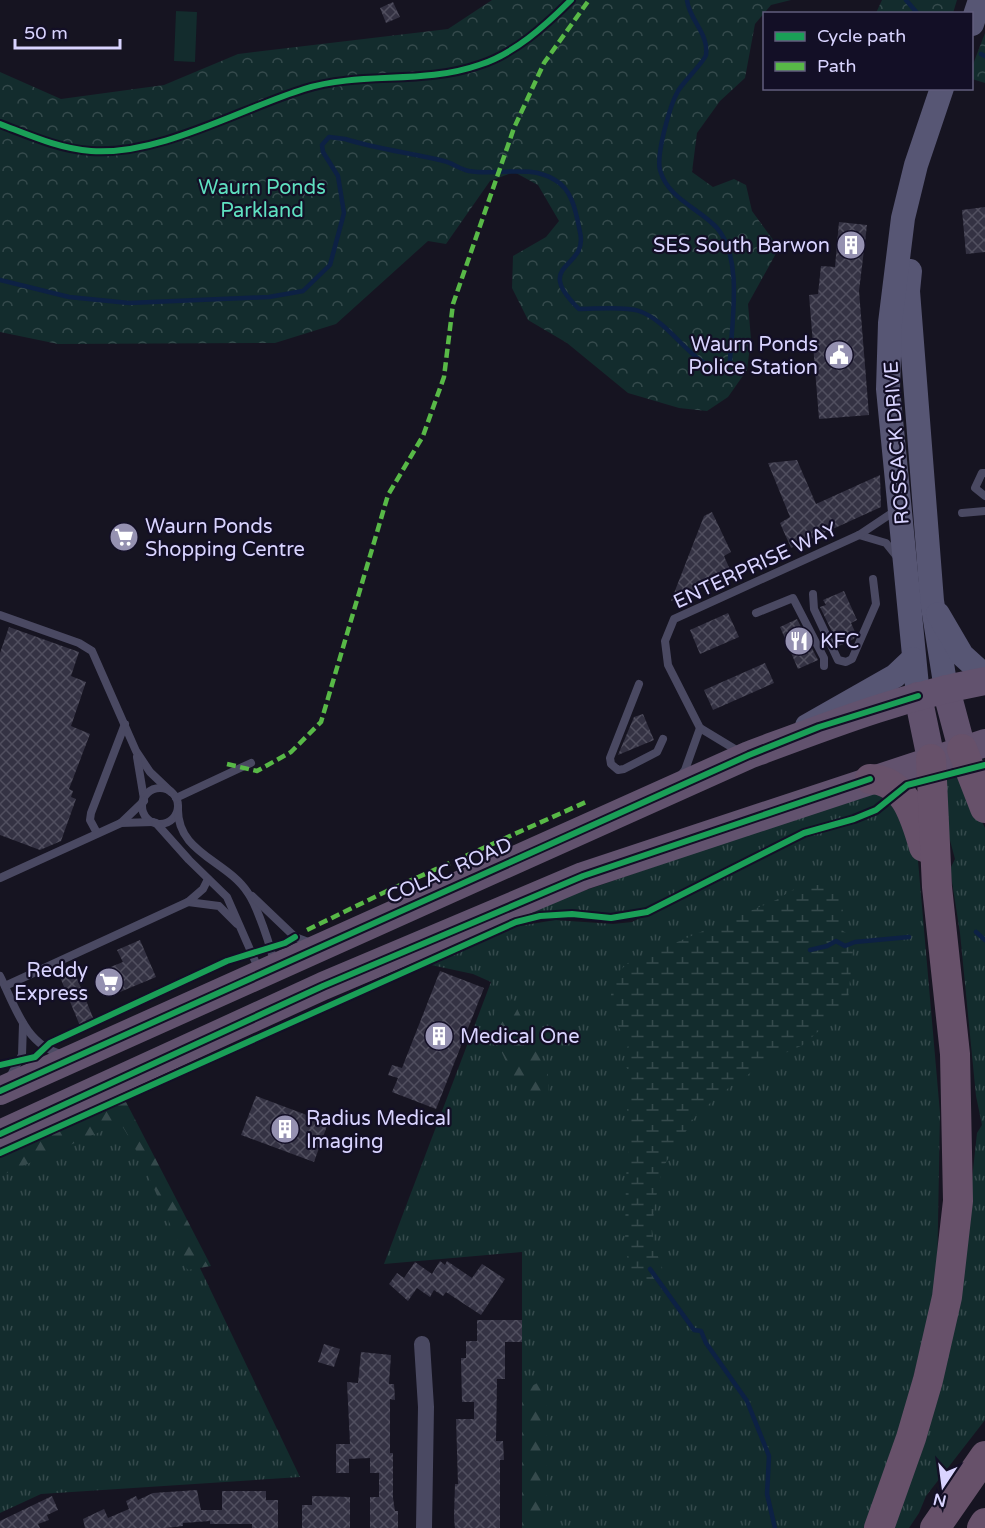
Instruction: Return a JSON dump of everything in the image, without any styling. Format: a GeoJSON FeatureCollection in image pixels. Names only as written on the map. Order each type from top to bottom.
{"type":"FeatureCollection","features":[{"type":"Feature","properties":{"kind":"highway","name":"COLAC ROAD"},"geometry":{"type":"LineString","coordinates":[[0,1091],[267,969],[784,740],[918,696],[985,679]]}},
{"type":"Feature","properties":{"kind":"highway"},"geometry":{"type":"LineString","coordinates":[[945,689],[973,746],[985,808]]}},
{"type":"Feature","properties":{"kind":"highway"},"geometry":{"type":"LineString","coordinates":[[879,1528],[911,1438],[928,1380],[947,1297],[958,1201],[955,1054],[937,887],[931,759],[918,696]]}},
{"type":"Feature","properties":{"kind":"highway"},"geometry":{"type":"LineString","coordinates":[[0,1134],[281,1005],[583,876],[973,746]]}},
{"type":"Feature","properties":{"kind":"highway"},"geometry":{"type":"LineString","coordinates":[[870,779],[892,785],[905,798],[918,827],[937,887]]}},
{"type":"Feature","properties":{"kind":"highway"},"geometry":{"type":"LineString","coordinates":[[267,969],[281,1005]]}},
{"type":"Feature","properties":{"kind":"highway"},"geometry":{"type":"LineString","coordinates":[[935,1528],[985,1456]]}},
{"type":"Feature","properties":{"kind":"highway"},"geometry":{"type":"LineString","coordinates":[[982,1528],[985,1523]]}},
{"type":"Feature","properties":{"kind":"main road"},"geometry":{"type":"LineString","coordinates":[[973,21],[980,0]]}},
{"type":"Feature","properties":{"kind":"main road","name":"ROSSACK DRIVE"},"geometry":{"type":"LineString","coordinates":[[915,191],[941,90]]}},
{"type":"Feature","properties":{"kind":"main road","name":"ROSSACK DRIVE"},"geometry":{"type":"LineString","coordinates":[[945,689],[907,439],[888,389],[890,323],[903,219],[915,191],[948,90]]}},
{"type":"Feature","properties":{"kind":"main road","name":"ROSSACK DRIVE"},"geometry":{"type":"LineString","coordinates":[[907,439],[901,503],[918,696]]}},
{"type":"Feature","properties":{"kind":"main road"},"geometry":{"type":"LineString","coordinates":[[932,601],[962,655],[985,679]]}},
{"type":"Feature","properties":{"kind":"main road"},"geometry":{"type":"LineString","coordinates":[[784,740],[840,705],[895,676],[913,659]]}},
{"type":"Feature","properties":{"kind":"street"},"geometry":{"type":"LineString","coordinates":[[422,1344],[426,1407],[424,1528]]}},
{"type":"Feature","properties":{"kind":"lane"},"geometry":{"type":"LineString","coordinates":[[985,473],[982,473],[975,488],[985,496]]}},
{"type":"Feature","properties":{"kind":"lane","name":"ENTERPRISE WAY"},"geometry":{"type":"LineString","coordinates":[[749,755],[730,749],[700,728],[668,665],[664,651],[665,641],[674,619],[859,535],[893,514],[901,503]]}},
{"type":"Feature","properties":{"kind":"lane"},"geometry":{"type":"LineString","coordinates":[[962,513],[985,511]]}},
{"type":"Feature","properties":{"kind":"lane","name":"ENTERPRISE WAY"},"geometry":{"type":"LineString","coordinates":[[859,535],[886,543],[906,567]]}},
{"type":"Feature","properties":{"kind":"lane"},"geometry":{"type":"LineString","coordinates":[[813,594],[814,609],[838,660],[846,662],[852,659],[876,604],[873,579]]}},
{"type":"Feature","properties":{"kind":"lane"},"geometry":{"type":"LineString","coordinates":[[756,613],[793,598],[824,658],[824,666]]}},
{"type":"Feature","properties":{"kind":"lane"},"geometry":{"type":"LineString","coordinates":[[0,615],[90,649],[98,660],[136,751],[150,772],[175,799],[179,824],[188,841],[223,867],[295,937],[322,945]]}},
{"type":"Feature","properties":{"kind":"lane"},"geometry":{"type":"LineString","coordinates":[[639,684],[610,758],[611,764],[618,770],[632,765],[657,752],[663,739]]}},
{"type":"Feature","properties":{"kind":"lane"},"geometry":{"type":"LineString","coordinates":[[97,833],[90,820],[91,813],[125,724]]}},
{"type":"Feature","properties":{"kind":"lane"},"geometry":{"type":"LineString","coordinates":[[663,794],[685,770],[700,728]]}},
{"type":"Feature","properties":{"kind":"lane"},"geometry":{"type":"LineString","coordinates":[[136,751],[144,813],[227,897],[242,930],[267,969]]}},
{"type":"Feature","properties":{"kind":"lane"},"geometry":{"type":"LineString","coordinates":[[0,878],[121,823],[169,821],[175,799],[252,763]]}},
{"type":"Feature","properties":{"kind":"lane"},"geometry":{"type":"LineString","coordinates":[[121,823],[156,789],[175,799]]}},
{"type":"Feature","properties":{"kind":"lane"},"geometry":{"type":"LineString","coordinates":[[5,986],[188,902],[203,889],[208,879]]}},
{"type":"Feature","properties":{"kind":"lane"},"geometry":{"type":"LineString","coordinates":[[249,894],[267,969]]}},
{"type":"Feature","properties":{"kind":"lane"},"geometry":{"type":"LineString","coordinates":[[188,902],[219,906],[242,930]]}},
{"type":"Feature","properties":{"kind":"lane"},"geometry":{"type":"LineString","coordinates":[[0,976],[23,1024],[45,1048],[75,1056]]}},
{"type":"Feature","properties":{"kind":"lane"},"geometry":{"type":"LineString","coordinates":[[0,1091],[21,1059],[23,1024]]}},
{"type":"Feature","properties":{"kind":"green space","name":"Waurn Ponds Parkland"},"geometry":{"type":"Polygon","coordinates":[[[492,0],[791,0],[771,5],[763,12],[755,24],[745,78],[720,101],[697,133],[692,172],[713,187],[734,179],[746,185],[752,211],[779,248],[748,304],[751,339],[747,370],[728,397],[707,411],[679,408],[628,393],[567,343],[528,320],[512,288],[513,256],[546,237],[559,221],[538,185],[514,172],[490,181],[446,244],[428,241],[336,324],[275,343],[58,344],[0,332],[0,72],[61,99],[164,85],[238,54],[448,29],[492,0]]]}},
{"type":"Feature","properties":{"kind":"green space"},"geometry":{"type":"Polygon","coordinates":[[[882,0],[957,0],[953,12],[876,12],[882,0]]]}},
{"type":"Feature","properties":{"kind":"green space"},"geometry":{"type":"Polygon","coordinates":[[[176,11],[197,12],[195,62],[174,61],[176,11]]]}},
{"type":"Feature","properties":{"kind":"green space"},"geometry":{"type":"Polygon","coordinates":[[[985,33],[985,83],[973,79],[973,64],[985,33]]]}},
{"type":"Feature","properties":{"kind":"green space"},"geometry":{"type":"Polygon","coordinates":[[[960,775],[985,828],[985,1420],[926,1496],[909,1528],[887,1528],[968,1216],[977,1133],[982,1125],[976,1096],[960,933],[950,869],[955,859],[948,833],[943,780],[960,775]]]}},
{"type":"Feature","properties":{"kind":"green space"},"geometry":{"type":"Polygon","coordinates":[[[868,793],[892,795],[885,802],[857,816],[805,830],[633,916],[608,919],[554,914],[518,920],[422,959],[534,908],[868,793]]]}},
{"type":"Feature","properties":{"kind":"green space"},"geometry":{"type":"Polygon","coordinates":[[[895,798],[917,849],[940,1113],[937,1279],[897,1446],[864,1528],[522,1528],[522,1252],[384,1264],[491,982],[473,974],[431,965],[514,927],[555,920],[613,924],[632,922],[803,836],[858,821],[877,812],[895,798]]]}},
{"type":"Feature","properties":{"kind":"green space"},"geometry":{"type":"Polygon","coordinates":[[[801,885],[831,885],[844,903],[841,921],[843,931],[854,938],[848,1000],[839,1013],[803,1045],[772,1059],[732,1085],[697,1114],[663,1167],[655,1201],[652,1230],[655,1249],[662,1266],[663,1284],[669,1298],[696,1331],[657,1289],[631,1272],[625,1248],[626,1176],[630,1141],[627,1109],[631,1080],[624,1060],[628,1045],[617,1024],[611,996],[612,978],[628,963],[776,900],[801,885]]]}},
{"type":"Feature","properties":{"kind":"green space"},"geometry":{"type":"Polygon","coordinates":[[[512,998],[548,1074],[548,1091],[534,1099],[527,1098],[508,1066],[491,1029],[495,1010],[507,1009],[512,998]]]}},
{"type":"Feature","properties":{"kind":"green space"},"geometry":{"type":"Polygon","coordinates":[[[125,1100],[211,1266],[188,1270],[181,1261],[185,1252],[130,1138],[120,1123],[0,1176],[0,1158],[125,1100]]]}},
{"type":"Feature","properties":{"kind":"green space"},"geometry":{"type":"Polygon","coordinates":[[[121,1103],[300,1477],[41,1494],[0,1513],[0,1158],[121,1103]]]}},
{"type":"Feature","properties":{"kind":"green space"},"geometry":{"type":"Polygon","coordinates":[[[547,1378],[547,1528],[522,1528],[522,1391],[547,1378]]]}},
{"type":"Feature","properties":{"kind":"building"},"geometry":{"type":"Polygon","coordinates":[[[393,2],[400,17],[386,23],[380,8],[393,2]]]}},
{"type":"Feature","properties":{"kind":"building"},"geometry":{"type":"Polygon","coordinates":[[[985,207],[985,252],[966,254],[962,210],[985,207]]]}},
{"type":"Feature","properties":{"kind":"building","name":"Waurn Ponds Police Station"},"geometry":{"type":"Polygon","coordinates":[[[839,222],[867,225],[859,291],[869,415],[819,419],[809,295],[818,294],[821,266],[835,267],[839,222]]]}},
{"type":"Feature","properties":{"kind":"building"},"geometry":{"type":"Polygon","coordinates":[[[797,460],[816,504],[880,475],[881,507],[791,548],[780,523],[790,517],[768,463],[797,460]]]}},
{"type":"Feature","properties":{"kind":"building"},"geometry":{"type":"Polygon","coordinates":[[[712,512],[731,552],[724,556],[732,574],[671,601],[704,516],[712,512]]]}},
{"type":"Feature","properties":{"kind":"building"},"geometry":{"type":"Polygon","coordinates":[[[844,591],[857,620],[851,623],[856,634],[854,639],[839,646],[820,607],[826,605],[823,600],[844,591]]]}},
{"type":"Feature","properties":{"kind":"building"},"geometry":{"type":"Polygon","coordinates":[[[728,613],[739,637],[700,654],[690,630],[728,613]]]}},
{"type":"Feature","properties":{"kind":"building","name":"KFC"},"geometry":{"type":"Polygon","coordinates":[[[797,619],[818,660],[798,669],[780,627],[797,619]]]}},
{"type":"Feature","properties":{"kind":"building"},"geometry":{"type":"Polygon","coordinates":[[[9,627],[79,652],[71,676],[86,682],[71,726],[90,734],[69,789],[73,791],[71,797],[76,799],[61,841],[40,850],[0,835],[0,653],[9,627]]]}},
{"type":"Feature","properties":{"kind":"building"},"geometry":{"type":"Polygon","coordinates":[[[765,663],[774,683],[713,710],[704,690],[765,663]]]}},
{"type":"Feature","properties":{"kind":"building"},"geometry":{"type":"Polygon","coordinates":[[[643,714],[654,740],[618,755],[634,717],[643,714]]]}},
{"type":"Feature","properties":{"kind":"building"},"geometry":{"type":"Polygon","coordinates":[[[140,940],[156,977],[108,997],[98,972],[123,962],[117,950],[140,940]]]}},
{"type":"Feature","properties":{"kind":"building"},"geometry":{"type":"Polygon","coordinates":[[[74,971],[94,1020],[80,1026],[60,977],[74,971]]]}},
{"type":"Feature","properties":{"kind":"building","name":"Medical One"},"geometry":{"type":"Polygon","coordinates":[[[440,971],[484,988],[436,1109],[392,1092],[398,1078],[388,1075],[392,1065],[402,1068],[440,971]]]}},
{"type":"Feature","properties":{"kind":"building","name":"Radius Medical Imaging"},"geometry":{"type":"Polygon","coordinates":[[[256,1096],[328,1123],[314,1162],[241,1135],[256,1096]]]}},
{"type":"Feature","properties":{"kind":"building"},"geometry":{"type":"Polygon","coordinates":[[[440,1261],[445,1265],[447,1261],[472,1278],[482,1264],[505,1279],[481,1315],[446,1292],[443,1296],[434,1290],[430,1297],[417,1288],[408,1301],[389,1284],[397,1273],[404,1278],[415,1262],[432,1274],[440,1261]]]}},
{"type":"Feature","properties":{"kind":"building"},"geometry":{"type":"Polygon","coordinates":[[[477,1320],[522,1320],[522,1342],[505,1342],[505,1379],[497,1379],[496,1441],[503,1441],[504,1460],[500,1460],[500,1528],[455,1528],[455,1484],[458,1484],[456,1419],[474,1419],[474,1402],[462,1402],[461,1358],[466,1358],[466,1341],[477,1341],[477,1320]]]}},
{"type":"Feature","properties":{"kind":"building"},"geometry":{"type":"Polygon","coordinates":[[[324,1344],[340,1349],[334,1367],[318,1362],[324,1344]]]}},
{"type":"Feature","properties":{"kind":"building"},"geometry":{"type":"Polygon","coordinates":[[[361,1352],[391,1355],[389,1384],[394,1384],[395,1400],[390,1399],[390,1453],[393,1453],[393,1498],[395,1511],[398,1511],[398,1528],[370,1528],[370,1497],[379,1497],[379,1473],[370,1473],[370,1458],[349,1459],[349,1473],[336,1473],[336,1444],[350,1444],[347,1382],[358,1383],[361,1352]]]}},
{"type":"Feature","properties":{"kind":"building"},"geometry":{"type":"Polygon","coordinates":[[[197,1490],[201,1510],[222,1510],[222,1491],[266,1491],[266,1500],[278,1500],[278,1528],[252,1528],[252,1524],[210,1524],[210,1521],[183,1523],[183,1526],[166,1528],[85,1528],[83,1519],[104,1509],[108,1518],[129,1509],[126,1501],[136,1496],[138,1500],[153,1493],[197,1490]]]}},
{"type":"Feature","properties":{"kind":"building"},"geometry":{"type":"Polygon","coordinates":[[[52,1496],[58,1510],[47,1515],[49,1520],[38,1524],[40,1528],[0,1528],[0,1521],[52,1496]]]}},
{"type":"Feature","properties":{"kind":"building"},"geometry":{"type":"Polygon","coordinates":[[[312,1496],[350,1497],[350,1528],[302,1528],[302,1505],[312,1505],[312,1496]]]}},
{"type":"Feature","properties":{"kind":"waterway"},"geometry":{"type":"LineString","coordinates":[[0,280],[69,297],[129,303],[269,297],[303,291],[330,265],[344,213],[338,176],[323,152],[322,145],[329,137],[444,161],[469,171],[524,171],[545,175],[555,180],[570,196],[580,232],[581,244],[561,274],[560,282],[566,294],[579,309],[610,308],[639,311],[661,324],[700,360],[721,370],[730,362],[734,293],[731,257],[717,228],[677,196],[664,180],[659,163],[664,130],[678,91],[706,55],[705,40],[691,14],[687,0]]}},
{"type":"Feature","properties":{"kind":"waterway"},"geometry":{"type":"LineString","coordinates":[[906,0],[916,12]]}},
{"type":"Feature","properties":{"kind":"waterway"},"geometry":{"type":"LineString","coordinates":[[981,54],[985,56]]}},
{"type":"Feature","properties":{"kind":"waterway"},"geometry":{"type":"LineString","coordinates":[[976,932],[985,940]]}},
{"type":"Feature","properties":{"kind":"waterway"},"geometry":{"type":"LineString","coordinates":[[810,950],[836,941],[845,946],[855,942],[909,937]]}},
{"type":"Feature","properties":{"kind":"waterway"},"geometry":{"type":"LineString","coordinates":[[650,1269],[694,1330],[701,1331],[706,1343],[747,1401],[769,1456],[767,1494],[775,1528]]}},
{"type":"Feature","properties":{"kind":"marked path"},"geometry":{"type":"LineString","coordinates":[[227,764],[257,771],[291,752],[321,722],[388,495],[423,436],[444,377],[453,304],[514,128],[544,63],[589,0]]}},
{"type":"Feature","properties":{"kind":"marked path"},"geometry":{"type":"LineString","coordinates":[[307,930],[385,892],[586,802]]}},
{"type":"Feature","properties":{"kind":"cycle path"},"geometry":{"type":"LineString","coordinates":[[0,124],[45,141],[79,150],[117,151],[144,146],[171,139],[304,89],[347,80],[436,75],[479,65],[517,46],[540,29],[571,0]]}},
{"type":"Feature","properties":{"kind":"cycle path"},"geometry":{"type":"LineString","coordinates":[[0,1091],[749,755],[819,727],[918,696]]}},
{"type":"Feature","properties":{"kind":"cycle path"},"geometry":{"type":"LineString","coordinates":[[0,1153],[516,922],[540,916],[572,914],[611,918],[647,912],[804,833],[854,819],[876,810],[907,785],[985,765]]}},
{"type":"Feature","properties":{"kind":"cycle path"},"geometry":{"type":"LineString","coordinates":[[0,1134],[323,986],[583,876],[870,779]]}},
{"type":"Feature","properties":{"kind":"cycle path"},"geometry":{"type":"LineString","coordinates":[[0,1065],[35,1057],[50,1043],[227,961],[285,943],[295,937]]}},
{"type":"Feature","properties":{"kind":"place","name":"SES South Barwon"},"geometry":{"type":"Point","coordinates":[851,245]}},
{"type":"Feature","properties":{"kind":"place","name":"Waurn Ponds Police Station"},"geometry":{"type":"Point","coordinates":[839,355]}},
{"type":"Feature","properties":{"kind":"place","name":"Waurn Ponds Shopping Centre"},"geometry":{"type":"Point","coordinates":[124,537]}},
{"type":"Feature","properties":{"kind":"place","name":"KFC"},"geometry":{"type":"Point","coordinates":[799,641]}},
{"type":"Feature","properties":{"kind":"place","name":"Reddy Express"},"geometry":{"type":"Point","coordinates":[109,982]}},
{"type":"Feature","properties":{"kind":"place","name":"Medical One"},"geometry":{"type":"Point","coordinates":[439,1036]}},
{"type":"Feature","properties":{"kind":"place","name":"Radius Medical Imaging"},"geometry":{"type":"Point","coordinates":[285,1129]}}]}
